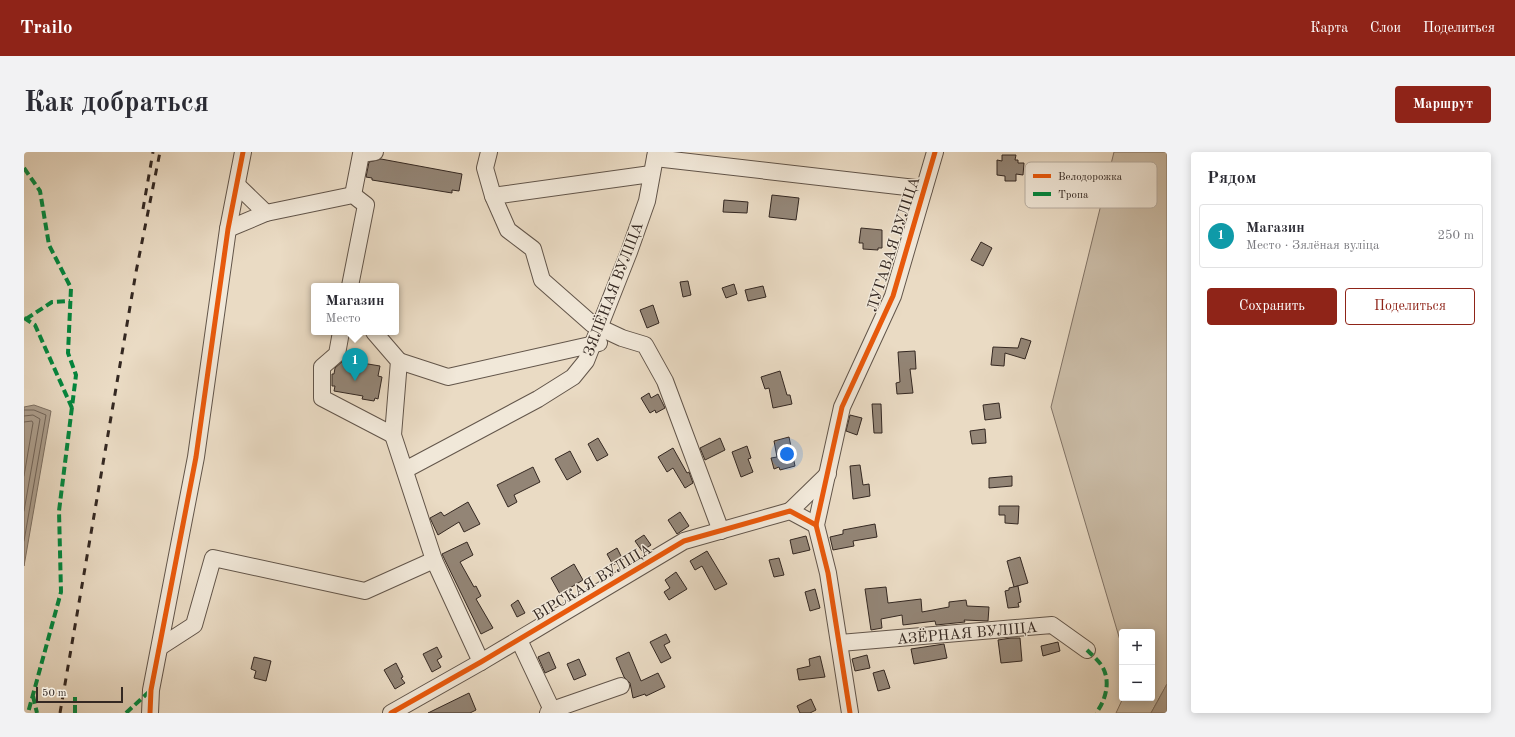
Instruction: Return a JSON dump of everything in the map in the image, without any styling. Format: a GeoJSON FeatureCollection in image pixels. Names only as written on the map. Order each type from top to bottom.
{"type":"FeatureCollection","features":[{"type":"Feature","properties":{"kind":"street"},"geometry":{"type":"LineString","coordinates":[[150,713],[151,690],[196,458],[228,229],[243,152]]}},
{"type":"Feature","properties":{"kind":"street"},"geometry":{"type":"LineString","coordinates":[[353,195],[362,154],[375,152]]}},
{"type":"Feature","properties":{"kind":"street"},"geometry":{"type":"LineString","coordinates":[[489,152],[485,168],[493,196],[508,230],[533,249],[542,280],[592,324],[622,338],[645,345],[665,381],[721,531]]}},
{"type":"Feature","properties":{"kind":"street","name":"ЛУГАВАЯ ВУЛІЦА"},"geometry":{"type":"LineString","coordinates":[[850,713],[828,573],[816,525],[842,407],[893,296],[935,152]]}},
{"type":"Feature","properties":{"kind":"street"},"geometry":{"type":"LineString","coordinates":[[656,155],[924,189]]}},
{"type":"Feature","properties":{"kind":"street","name":"ЗЯЛЁНАЯ ВУЛІЦА"},"geometry":{"type":"LineString","coordinates":[[405,470],[538,399],[573,377],[586,361],[647,201],[651,174],[656,155]]}},
{"type":"Feature","properties":{"kind":"street"},"geometry":{"type":"LineString","coordinates":[[493,196],[651,174]]}},
{"type":"Feature","properties":{"kind":"street"},"geometry":{"type":"LineString","coordinates":[[237,185],[266,212]]}},
{"type":"Feature","properties":{"kind":"street"},"geometry":{"type":"LineString","coordinates":[[228,229],[266,212],[353,195],[366,205],[351,283]]}},
{"type":"Feature","properties":{"kind":"street"},"geometry":{"type":"LineString","coordinates":[[340,335],[336,354],[322,367],[322,398],[393,435]]}},
{"type":"Feature","properties":{"kind":"street"},"geometry":{"type":"LineString","coordinates":[[377,335],[399,361],[448,377],[622,338]]}},
{"type":"Feature","properties":{"kind":"street"},"geometry":{"type":"LineString","coordinates":[[399,361],[393,435],[434,560],[481,662]]}},
{"type":"Feature","properties":{"kind":"street"},"geometry":{"type":"LineString","coordinates":[[816,525],[790,511],[828,474]]}},
{"type":"Feature","properties":{"kind":"street","name":"ВІРСКАЯ ВУЛІЦА"},"geometry":{"type":"LineString","coordinates":[[391,713],[519,640],[684,541],[790,511]]}},
{"type":"Feature","properties":{"kind":"street"},"geometry":{"type":"LineString","coordinates":[[160,647],[194,625],[213,558],[364,591],[434,560]]}},
{"type":"Feature","properties":{"kind":"street","name":"АЗЁРНАЯ ВУЛІЦА"},"geometry":{"type":"LineString","coordinates":[[840,643],[1052,625],[1087,650]]}},
{"type":"Feature","properties":{"kind":"street"},"geometry":{"type":"LineString","coordinates":[[519,640],[550,712],[621,686]]}},
{"type":"Feature","properties":{"kind":"shaded area"},"geometry":{"type":"Polygon","coordinates":[[[1114,152],[1167,152],[1167,684],[1151,713],[1116,713],[1122,701],[1155,701],[1155,629],[1119,629],[1119,637],[1051,407],[1100,208],[1157,208],[1157,162],[1112,162],[1114,152]]]}},
{"type":"Feature","properties":{"kind":"water"},"geometry":{"type":"Polygon","coordinates":[[[34,405],[51,411],[24,566],[24,407],[34,405]]]}},
{"type":"Feature","properties":{"kind":"water"},"geometry":{"type":"Polygon","coordinates":[[[1167,684],[1167,713],[1151,713],[1167,684]]]}},
{"type":"Feature","properties":{"kind":"building"},"geometry":{"type":"Polygon","coordinates":[[[1002,155],[1016,155],[1015,160],[1018,160],[1018,163],[1024,163],[1023,175],[1016,174],[1016,181],[1005,181],[1005,176],[997,175],[997,160],[1002,161],[1002,155]]]}},
{"type":"Feature","properties":{"kind":"building"},"geometry":{"type":"Polygon","coordinates":[[[381,159],[462,174],[459,191],[452,190],[452,193],[372,180],[372,178],[366,177],[369,162],[381,159]]]}},
{"type":"Feature","properties":{"kind":"building"},"geometry":{"type":"Polygon","coordinates":[[[772,195],[799,198],[796,220],[769,217],[772,195]]]}},
{"type":"Feature","properties":{"kind":"building"},"geometry":{"type":"Polygon","coordinates":[[[724,200],[748,202],[747,213],[723,212],[724,200]]]}},
{"type":"Feature","properties":{"kind":"building"},"geometry":{"type":"Polygon","coordinates":[[[861,228],[882,230],[882,248],[878,248],[878,250],[863,249],[863,243],[859,243],[861,228]]]}},
{"type":"Feature","properties":{"kind":"building"},"geometry":{"type":"Polygon","coordinates":[[[981,242],[992,248],[983,266],[971,260],[981,242]]]}},
{"type":"Feature","properties":{"kind":"building"},"geometry":{"type":"Polygon","coordinates":[[[688,281],[691,295],[683,297],[680,282],[688,281]]]}},
{"type":"Feature","properties":{"kind":"building"},"geometry":{"type":"Polygon","coordinates":[[[734,284],[737,294],[726,298],[722,288],[734,284]]]}},
{"type":"Feature","properties":{"kind":"building"},"geometry":{"type":"Polygon","coordinates":[[[763,286],[766,297],[748,301],[745,290],[763,286]]]}},
{"type":"Feature","properties":{"kind":"building"},"geometry":{"type":"Polygon","coordinates":[[[653,305],[659,323],[647,328],[640,310],[653,305]]]}},
{"type":"Feature","properties":{"kind":"building"},"geometry":{"type":"Polygon","coordinates":[[[1021,338],[1031,341],[1025,359],[1005,353],[1004,366],[991,365],[993,347],[1018,348],[1021,338]]]}},
{"type":"Feature","properties":{"kind":"building"},"geometry":{"type":"Polygon","coordinates":[[[915,351],[916,369],[910,369],[913,393],[897,394],[896,383],[900,382],[898,352],[915,351]]]}},
{"type":"Feature","properties":{"kind":"building"},"geometry":{"type":"Polygon","coordinates":[[[344,360],[380,366],[378,376],[382,377],[378,399],[375,398],[374,401],[362,399],[363,396],[334,391],[335,386],[332,386],[332,374],[334,374],[335,368],[344,360]]]}},
{"type":"Feature","properties":{"kind":"building"},"geometry":{"type":"Polygon","coordinates":[[[780,371],[787,395],[790,395],[792,404],[773,408],[769,388],[765,389],[761,377],[780,371]]]}},
{"type":"Feature","properties":{"kind":"building"},"geometry":{"type":"Polygon","coordinates":[[[649,393],[651,398],[658,394],[665,408],[656,413],[655,410],[650,413],[641,398],[649,393]]]}},
{"type":"Feature","properties":{"kind":"building"},"geometry":{"type":"Polygon","coordinates":[[[999,403],[1001,418],[985,420],[983,405],[999,403]]]}},
{"type":"Feature","properties":{"kind":"building"},"geometry":{"type":"Polygon","coordinates":[[[872,404],[881,404],[882,433],[874,433],[872,404]]]}},
{"type":"Feature","properties":{"kind":"building"},"geometry":{"type":"Polygon","coordinates":[[[850,415],[862,418],[857,435],[846,431],[850,415]]]}},
{"type":"Feature","properties":{"kind":"building"},"geometry":{"type":"Polygon","coordinates":[[[985,429],[986,443],[972,444],[970,431],[985,429]]]}},
{"type":"Feature","properties":{"kind":"building"},"geometry":{"type":"Polygon","coordinates":[[[789,437],[795,466],[780,470],[779,467],[774,469],[771,458],[777,457],[774,441],[789,437]]]}},
{"type":"Feature","properties":{"kind":"building"},"geometry":{"type":"Polygon","coordinates":[[[598,438],[608,455],[597,461],[588,444],[598,438]]]}},
{"type":"Feature","properties":{"kind":"building"},"geometry":{"type":"Polygon","coordinates":[[[720,438],[725,450],[705,460],[700,448],[720,438]]]}},
{"type":"Feature","properties":{"kind":"building"},"geometry":{"type":"Polygon","coordinates":[[[747,446],[751,458],[748,459],[753,472],[741,477],[732,452],[747,446]]]}},
{"type":"Feature","properties":{"kind":"building"},"geometry":{"type":"Polygon","coordinates":[[[673,448],[687,473],[689,472],[693,483],[685,488],[673,468],[667,472],[658,457],[673,448]]]}},
{"type":"Feature","properties":{"kind":"building"},"geometry":{"type":"Polygon","coordinates":[[[570,451],[581,472],[567,480],[555,459],[570,451]]]}},
{"type":"Feature","properties":{"kind":"building"},"geometry":{"type":"Polygon","coordinates":[[[860,465],[863,485],[869,484],[870,496],[853,499],[850,466],[860,465]]]}},
{"type":"Feature","properties":{"kind":"building"},"geometry":{"type":"Polygon","coordinates":[[[533,467],[540,482],[514,495],[517,502],[508,507],[497,485],[533,467]]]}},
{"type":"Feature","properties":{"kind":"building"},"geometry":{"type":"Polygon","coordinates":[[[1012,476],[1012,486],[989,488],[989,478],[1012,476]]]}},
{"type":"Feature","properties":{"kind":"building"},"geometry":{"type":"Polygon","coordinates":[[[468,502],[480,524],[464,532],[459,522],[438,535],[430,518],[441,512],[444,516],[468,502]]]}},
{"type":"Feature","properties":{"kind":"building"},"geometry":{"type":"Polygon","coordinates":[[[999,506],[1019,506],[1018,524],[1005,523],[1005,515],[999,515],[999,506]]]}},
{"type":"Feature","properties":{"kind":"building"},"geometry":{"type":"Polygon","coordinates":[[[680,512],[689,526],[677,534],[668,520],[680,512]]]}},
{"type":"Feature","properties":{"kind":"building"},"geometry":{"type":"Polygon","coordinates":[[[875,524],[877,537],[853,541],[854,546],[833,550],[830,537],[843,534],[843,530],[875,524]]]}},
{"type":"Feature","properties":{"kind":"building"},"geometry":{"type":"Polygon","coordinates":[[[644,535],[651,545],[642,551],[635,541],[644,535]]]}},
{"type":"Feature","properties":{"kind":"building"},"geometry":{"type":"Polygon","coordinates":[[[806,536],[810,550],[793,554],[790,540],[806,536]]]}},
{"type":"Feature","properties":{"kind":"building"},"geometry":{"type":"Polygon","coordinates":[[[467,542],[473,555],[460,562],[474,587],[476,586],[481,596],[476,599],[493,628],[481,634],[442,554],[467,542]]]}},
{"type":"Feature","properties":{"kind":"building"},"geometry":{"type":"Polygon","coordinates":[[[617,548],[623,560],[613,565],[607,554],[617,548]]]}},
{"type":"Feature","properties":{"kind":"building"},"geometry":{"type":"Polygon","coordinates":[[[707,551],[727,584],[715,590],[702,566],[695,570],[690,561],[707,551]]]}},
{"type":"Feature","properties":{"kind":"building"},"geometry":{"type":"Polygon","coordinates":[[[1020,557],[1028,583],[1014,587],[1007,561],[1020,557]]]}},
{"type":"Feature","properties":{"kind":"building"},"geometry":{"type":"Polygon","coordinates":[[[779,558],[784,575],[774,577],[769,560],[779,558]]]}},
{"type":"Feature","properties":{"kind":"building"},"geometry":{"type":"Polygon","coordinates":[[[574,564],[583,580],[560,594],[551,578],[574,564]]]}},
{"type":"Feature","properties":{"kind":"building"},"geometry":{"type":"Polygon","coordinates":[[[676,572],[687,589],[669,600],[664,592],[670,588],[665,580],[676,572]]]}},
{"type":"Feature","properties":{"kind":"building"},"geometry":{"type":"Polygon","coordinates":[[[1018,586],[1021,602],[1018,603],[1019,607],[1008,608],[1005,591],[1009,590],[1009,588],[1018,586]]]}},
{"type":"Feature","properties":{"kind":"building"},"geometry":{"type":"Polygon","coordinates":[[[886,587],[888,603],[921,599],[922,612],[949,607],[949,602],[966,600],[967,606],[989,607],[988,621],[964,620],[965,622],[936,625],[935,621],[903,625],[902,615],[881,619],[882,628],[871,630],[865,589],[886,587]]]}},
{"type":"Feature","properties":{"kind":"building"},"geometry":{"type":"Polygon","coordinates":[[[815,589],[820,608],[810,611],[805,592],[815,589]]]}},
{"type":"Feature","properties":{"kind":"building"},"geometry":{"type":"Polygon","coordinates":[[[518,600],[525,613],[517,617],[511,605],[518,600]]]}},
{"type":"Feature","properties":{"kind":"building"},"geometry":{"type":"Polygon","coordinates":[[[666,634],[670,642],[664,645],[671,658],[661,663],[650,642],[666,634]]]}},
{"type":"Feature","properties":{"kind":"building"},"geometry":{"type":"Polygon","coordinates":[[[1020,638],[1022,661],[1001,663],[998,640],[1020,638]]]}},
{"type":"Feature","properties":{"kind":"building"},"geometry":{"type":"Polygon","coordinates":[[[1058,642],[1060,651],[1043,656],[1041,646],[1058,642]]]}},
{"type":"Feature","properties":{"kind":"building"},"geometry":{"type":"Polygon","coordinates":[[[944,644],[947,658],[914,664],[911,649],[944,644]]]}},
{"type":"Feature","properties":{"kind":"building"},"geometry":{"type":"Polygon","coordinates":[[[437,647],[442,657],[437,660],[441,667],[432,672],[423,654],[437,647]]]}},
{"type":"Feature","properties":{"kind":"building"},"geometry":{"type":"Polygon","coordinates":[[[549,652],[556,668],[545,673],[538,657],[549,652]]]}},
{"type":"Feature","properties":{"kind":"building"},"geometry":{"type":"Polygon","coordinates":[[[629,652],[641,681],[658,673],[665,687],[646,696],[645,694],[633,698],[630,683],[624,677],[616,658],[629,652]]]}},
{"type":"Feature","properties":{"kind":"building"},"geometry":{"type":"Polygon","coordinates":[[[867,655],[870,668],[855,671],[852,659],[867,655]]]}},
{"type":"Feature","properties":{"kind":"building"},"geometry":{"type":"Polygon","coordinates":[[[820,656],[825,677],[799,680],[797,669],[810,666],[809,659],[820,656]]]}},
{"type":"Feature","properties":{"kind":"building"},"geometry":{"type":"Polygon","coordinates":[[[254,657],[271,661],[266,681],[254,678],[256,671],[251,669],[254,657]]]}},
{"type":"Feature","properties":{"kind":"building"},"geometry":{"type":"Polygon","coordinates":[[[579,659],[586,675],[574,680],[567,664],[579,659]]]}},
{"type":"Feature","properties":{"kind":"building"},"geometry":{"type":"Polygon","coordinates":[[[396,663],[403,677],[401,678],[405,683],[395,689],[384,670],[396,663]]]}},
{"type":"Feature","properties":{"kind":"building"},"geometry":{"type":"Polygon","coordinates":[[[884,670],[890,688],[878,691],[873,673],[884,670]]]}},
{"type":"Feature","properties":{"kind":"building"},"geometry":{"type":"Polygon","coordinates":[[[469,693],[476,710],[470,713],[428,713],[469,693]]]}},
{"type":"Feature","properties":{"kind":"building"},"geometry":{"type":"Polygon","coordinates":[[[811,699],[816,710],[810,713],[800,713],[797,706],[811,699]]]}},
{"type":"Feature","properties":{"kind":"railway"},"geometry":{"type":"LineString","coordinates":[[143,209],[153,152]]}},
{"type":"Feature","properties":{"kind":"railway"},"geometry":{"type":"LineString","coordinates":[[60,713],[136,272],[160,152]]}},
{"type":"Feature","properties":{"kind":"marked path"},"geometry":{"type":"LineString","coordinates":[[24,168],[40,191],[49,245],[71,288],[68,353],[76,375],[59,511],[61,592],[28,713]]}},
{"type":"Feature","properties":{"kind":"marked path"},"geometry":{"type":"LineString","coordinates":[[26,319],[52,302],[70,301]]}},
{"type":"Feature","properties":{"kind":"marked path"},"geometry":{"type":"LineString","coordinates":[[24,318],[35,325],[72,408]]}},
{"type":"Feature","properties":{"kind":"marked path"},"geometry":{"type":"LineString","coordinates":[[1087,650],[1102,666],[1105,672],[1107,684],[1105,696],[1096,713]]}},
{"type":"Feature","properties":{"kind":"marked path"},"geometry":{"type":"LineString","coordinates":[[126,713],[151,690]]}},
{"type":"Feature","properties":{"kind":"marked path"},"geometry":{"type":"LineString","coordinates":[[33,696],[37,713]]}},
{"type":"Feature","properties":{"kind":"marked path"},"geometry":{"type":"LineString","coordinates":[[75,697],[75,713]]}},
{"type":"Feature","properties":{"kind":"cycle path"},"geometry":{"type":"LineString","coordinates":[[150,713],[151,690],[196,457],[228,229],[243,152]]}},
{"type":"Feature","properties":{"kind":"cycle path"},"geometry":{"type":"LineString","coordinates":[[850,713],[828,573],[816,525],[842,407],[893,296],[935,152]]}},
{"type":"Feature","properties":{"kind":"cycle path"},"geometry":{"type":"LineString","coordinates":[[391,713],[481,662],[684,541],[790,511],[816,525]]}},
{"type":"Feature","properties":{"kind":"place","name":"Магазин"},"geometry":{"type":"Point","coordinates":[355,381]}}]}
